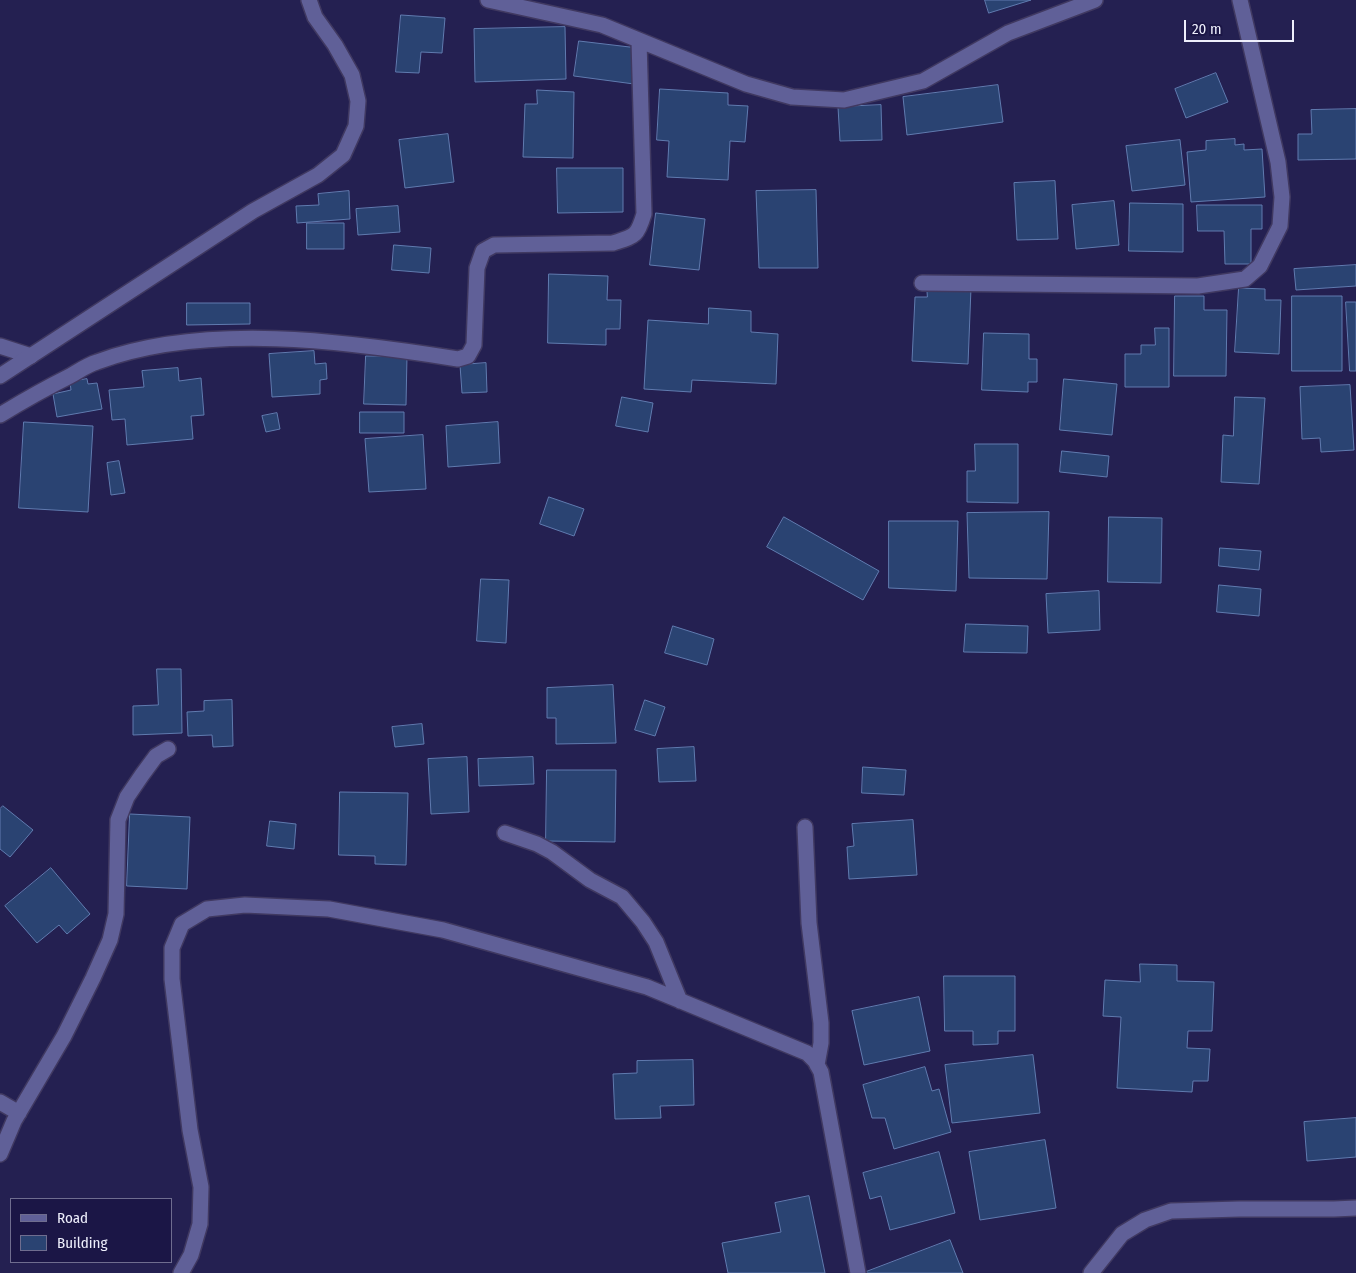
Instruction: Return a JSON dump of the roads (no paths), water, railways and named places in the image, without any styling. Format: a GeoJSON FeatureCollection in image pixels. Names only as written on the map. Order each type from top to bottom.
{"type":"FeatureCollection","features":[{"type":"Feature","properties":{"kind":"street"},"geometry":{"type":"LineString","coordinates":[[0,376],[253,211],[318,175],[343,155],[356,126],[358,101],[352,75],[315,17],[309,0]]}},
{"type":"Feature","properties":{"kind":"street"},"geometry":{"type":"LineString","coordinates":[[488,0],[602,26],[746,84],[792,97],[844,100],[923,81],[1008,33],[1096,0]]}},
{"type":"Feature","properties":{"kind":"street"},"geometry":{"type":"LineString","coordinates":[[922,283],[1198,286],[1245,279],[1260,266],[1280,226],[1282,197],[1278,162],[1240,0]]}},
{"type":"Feature","properties":{"kind":"street"},"geometry":{"type":"LineString","coordinates":[[0,414],[95,362],[139,348],[186,342],[261,338],[392,348],[458,359],[468,356],[474,345],[477,268],[483,251],[494,245],[613,243],[630,238],[639,231],[644,214],[639,41]]}},
{"type":"Feature","properties":{"kind":"street"},"geometry":{"type":"LineString","coordinates":[[0,346],[31,356]]}},
{"type":"Feature","properties":{"kind":"street"},"geometry":{"type":"LineString","coordinates":[[0,1154],[19,1113],[64,1036],[110,940],[117,908],[118,820],[132,790],[156,756],[168,748]]}},
{"type":"Feature","properties":{"kind":"street"},"geometry":{"type":"LineString","coordinates":[[805,827],[809,923],[821,1023],[821,1043],[817,1065]]}},
{"type":"Feature","properties":{"kind":"street"},"geometry":{"type":"LineString","coordinates":[[505,833],[537,844],[552,852],[590,880],[622,897],[643,922],[656,942],[680,1001]]}},
{"type":"Feature","properties":{"kind":"street"},"geometry":{"type":"LineString","coordinates":[[181,1273],[191,1256],[200,1224],[201,1187],[190,1130],[172,979],[172,948],[182,924],[207,909],[245,904],[329,909],[443,930],[646,987],[807,1053],[821,1072],[858,1273]]}},
{"type":"Feature","properties":{"kind":"street"},"geometry":{"type":"LineString","coordinates":[[0,1102],[19,1113]]}},
{"type":"Feature","properties":{"kind":"street"},"geometry":{"type":"LineString","coordinates":[[1091,1273],[1122,1234],[1145,1220],[1171,1210],[1356,1208]]}}]}
